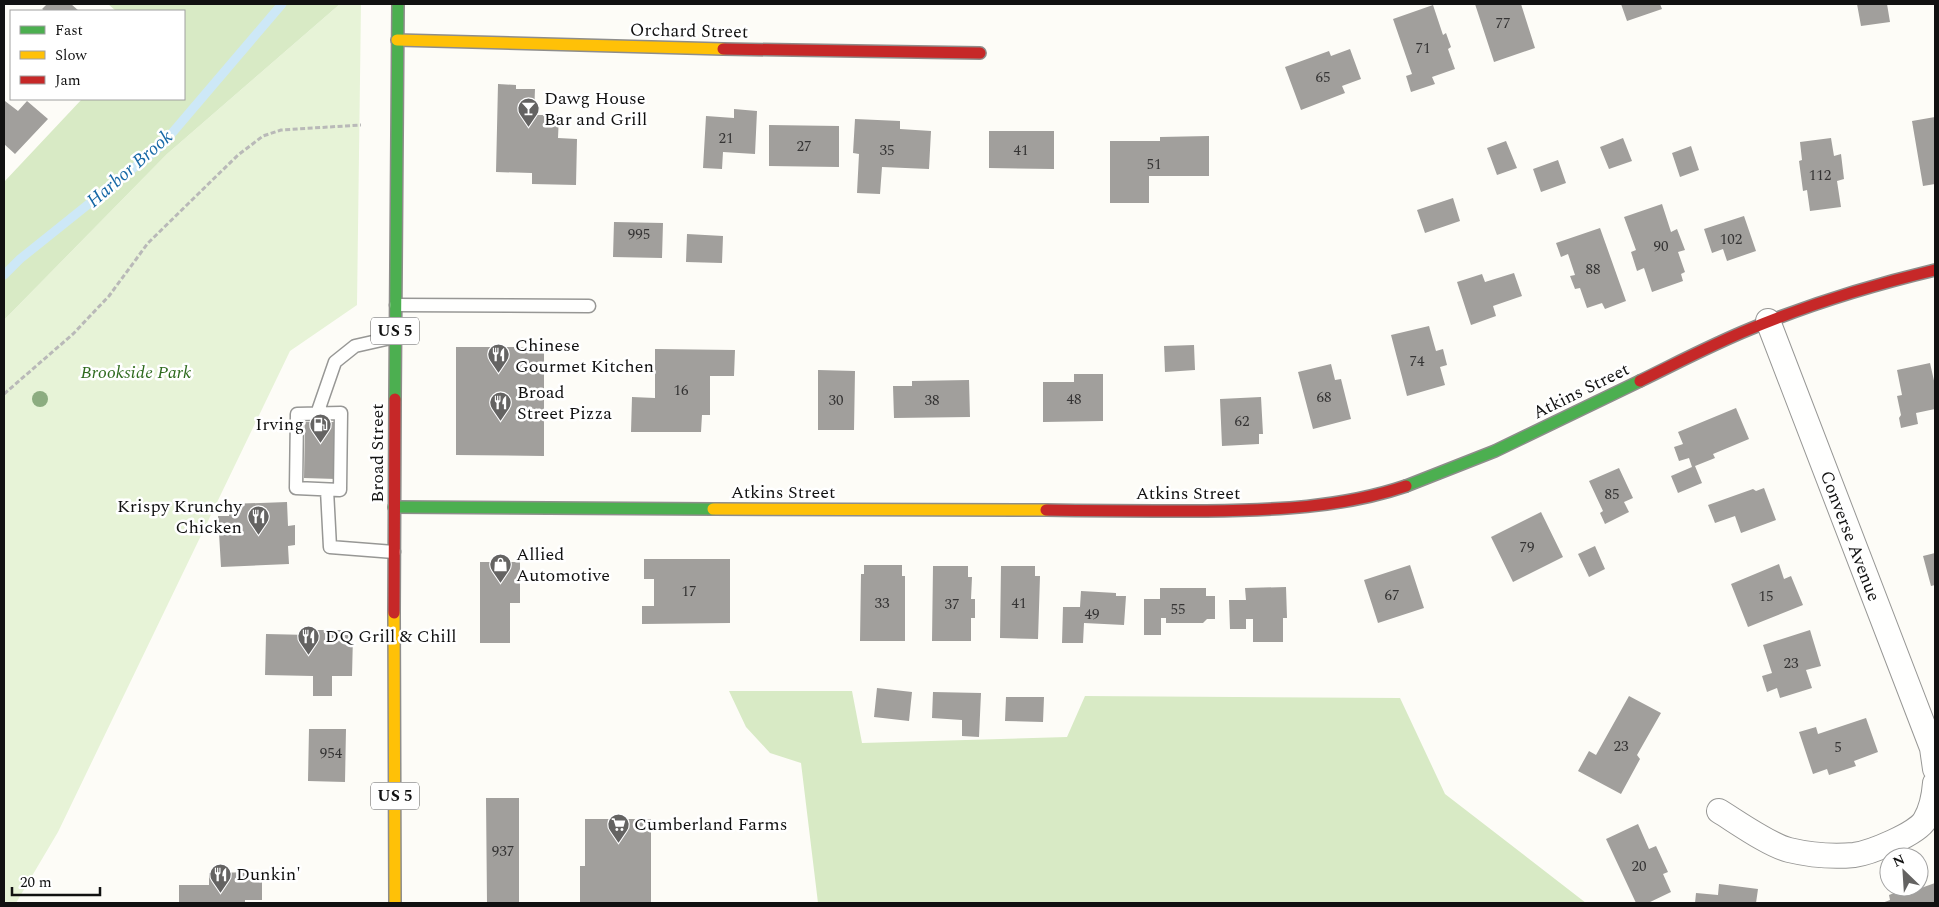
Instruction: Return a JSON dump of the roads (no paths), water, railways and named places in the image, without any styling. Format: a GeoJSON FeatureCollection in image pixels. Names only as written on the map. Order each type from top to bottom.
{"type":"FeatureCollection","features":[{"type":"Feature","properties":{"kind":"street","name":"Broad Street"},"geometry":{"type":"LineString","coordinates":[[395,903],[394,507],[398,4]]}},
{"type":"Feature","properties":{"kind":"street","name":"Orchard Street"},"geometry":{"type":"LineString","coordinates":[[397,40],[618,48],[980,53]]}},
{"type":"Feature","properties":{"kind":"street","name":"Atkins Street"},"geometry":{"type":"LineString","coordinates":[[394,507],[1246,510],[1316,506],[1374,495],[1432,478],[1494,453],[1693,355],[1768,321],[1849,293],[1935,270]]}},
{"type":"Feature","properties":{"kind":"street","name":"Converse Avenue"},"geometry":{"type":"LineString","coordinates":[[1768,321],[1934,755]]}},
{"type":"Feature","properties":{"kind":"street"},"geometry":{"type":"LineString","coordinates":[[1719,811],[1788,849],[1824,856],[1856,854],[1904,837],[1924,821],[1934,798],[1935,783]]}},
{"type":"Feature","properties":{"kind":"lane"},"geometry":{"type":"LineString","coordinates":[[396,305],[589,306]]}},
{"type":"Feature","properties":{"kind":"lane"},"geometry":{"type":"LineString","coordinates":[[317,414],[335,362],[355,346],[395,337]]}},
{"type":"Feature","properties":{"kind":"lane"},"geometry":{"type":"LineString","coordinates":[[341,413],[340,490],[327,490],[296,488],[297,414],[341,413]]}},
{"type":"Feature","properties":{"kind":"lane"},"geometry":{"type":"LineString","coordinates":[[327,490],[330,547],[394,552]]}},
{"type":"Feature","properties":{"kind":"waterway","name":"Harbor Brook"},"geometry":{"type":"LineString","coordinates":[[4,275],[20,259],[161,146],[282,4]]}},
{"type":"Feature","properties":{"kind":"place","name":"Dawg House Bar and Grill"},"geometry":{"type":"Point","coordinates":[528,127]}},
{"type":"Feature","properties":{"kind":"place","name":"Chinese Gourmet Kitchen"},"geometry":{"type":"Point","coordinates":[499,374]}},
{"type":"Feature","properties":{"kind":"place","name":"Broad Street Pizza"},"geometry":{"type":"Point","coordinates":[501,421]}},
{"type":"Feature","properties":{"kind":"place","name":"Irving"},"geometry":{"type":"Point","coordinates":[320,443]}},
{"type":"Feature","properties":{"kind":"place","name":"Krispy Krunchy Chicken"},"geometry":{"type":"Point","coordinates":[258,535]}},
{"type":"Feature","properties":{"kind":"place","name":"Allied Automotive"},"geometry":{"type":"Point","coordinates":[500,583]}},
{"type":"Feature","properties":{"kind":"place","name":"DQ Grill & Chill"},"geometry":{"type":"Point","coordinates":[309,655]}},
{"type":"Feature","properties":{"kind":"place","name":"Cumberland Farms"},"geometry":{"type":"Point","coordinates":[618,843]}},
{"type":"Feature","properties":{"kind":"place","name":"Dunkin'"},"geometry":{"type":"Point","coordinates":[220,893]}},
{"type":"Feature","properties":{"kind":"park label","name":"Brookside Park"},"geometry":{"type":"Point","coordinates":[136,372]}}]}
